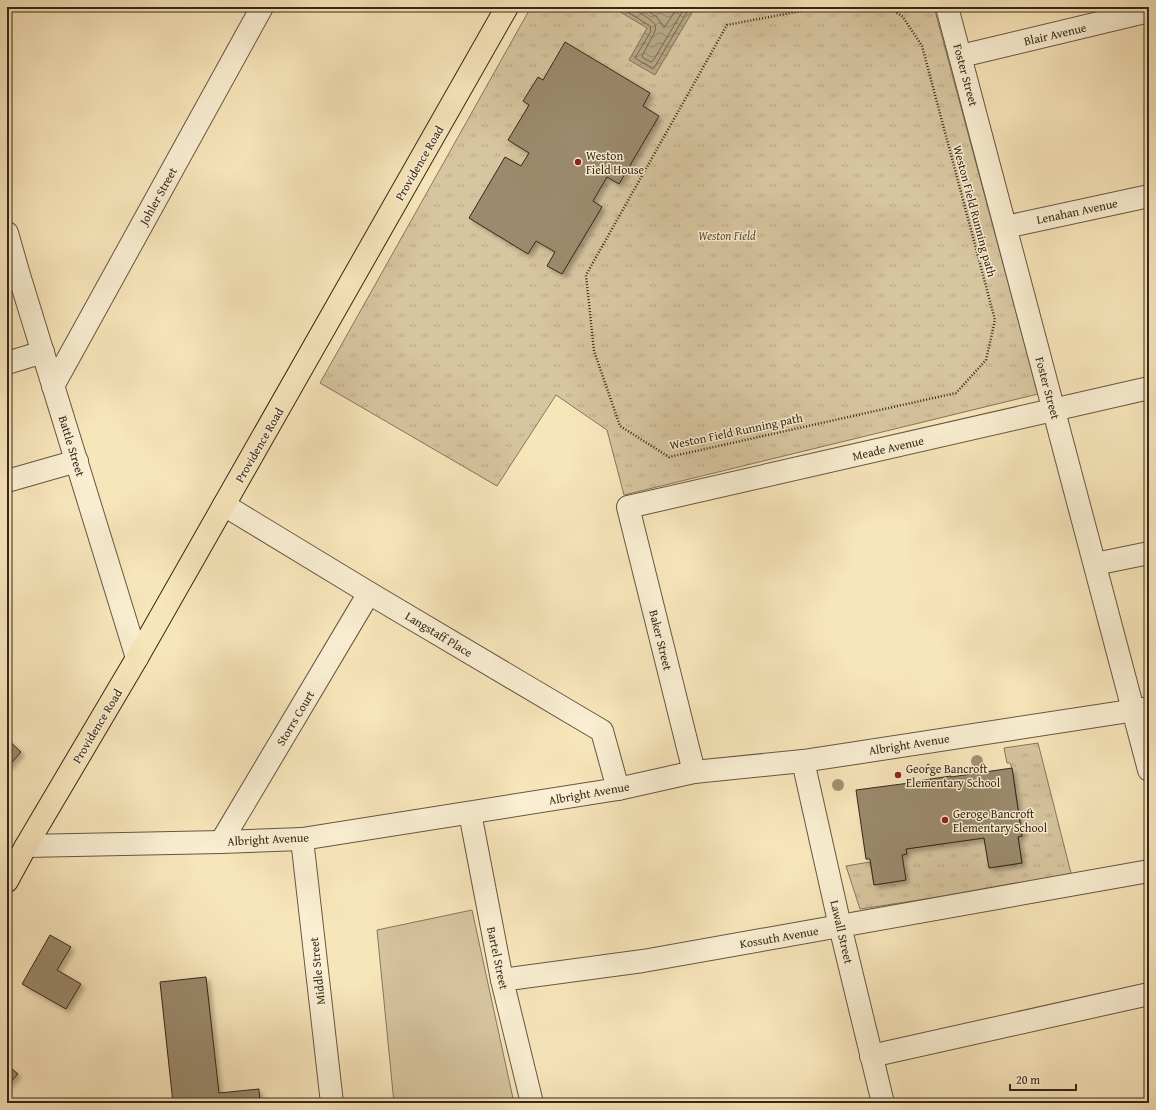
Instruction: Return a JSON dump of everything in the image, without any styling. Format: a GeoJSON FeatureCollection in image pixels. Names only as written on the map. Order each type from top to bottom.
{"type":"FeatureCollection","features":[{"type":"Feature","properties":{"kind":"main road","name":"Providence Road"},"geometry":{"type":"LineString","coordinates":[[7,881],[26,846],[137,658],[507,7]]}},
{"type":"Feature","properties":{"kind":"street","name":"Johler Street"},"geometry":{"type":"LineString","coordinates":[[53,386],[262,7]]}},
{"type":"Feature","properties":{"kind":"street","name":"Foster Street"},"geometry":{"type":"LineString","coordinates":[[948,7],[1094,564],[1141,709],[1149,770]]}},
{"type":"Feature","properties":{"kind":"street","name":"Blair Avenue"},"geometry":{"type":"LineString","coordinates":[[961,56],[1149,11]]}},
{"type":"Feature","properties":{"kind":"street","name":"Lenahan Avenue"},"geometry":{"type":"LineString","coordinates":[[1006,227],[1149,196]]}},
{"type":"Feature","properties":{"kind":"street","name":"Battle Street"},"geometry":{"type":"LineString","coordinates":[[7,234],[137,658]]}},
{"type":"Feature","properties":{"kind":"street"},"geometry":{"type":"LineString","coordinates":[[7,363],[43,352]]}},
{"type":"Feature","properties":{"kind":"street","name":"Meade Avenue"},"geometry":{"type":"LineString","coordinates":[[628,507],[1149,388]]}},
{"type":"Feature","properties":{"kind":"street"},"geometry":{"type":"LineString","coordinates":[[7,481],[76,461]]}},
{"type":"Feature","properties":{"kind":"street","name":"Langstaff Place"},"geometry":{"type":"LineString","coordinates":[[224,505],[602,731],[618,789]]}},
{"type":"Feature","properties":{"kind":"street","name":"Baker Street"},"geometry":{"type":"LineString","coordinates":[[628,507],[694,772]]}},
{"type":"Feature","properties":{"kind":"street"},"geometry":{"type":"LineString","coordinates":[[1094,564],[1149,553]]}},
{"type":"Feature","properties":{"kind":"street","name":"Storrs Court"},"geometry":{"type":"LineString","coordinates":[[221,842],[369,593]]}},
{"type":"Feature","properties":{"kind":"street","name":"Albright Avenue"},"geometry":{"type":"LineString","coordinates":[[26,846],[302,839],[618,789],[694,772],[803,760],[1141,709]]}},
{"type":"Feature","properties":{"kind":"street","name":"Lawall Street"},"geometry":{"type":"LineString","coordinates":[[803,760],[840,926],[883,1103]]}},
{"type":"Feature","properties":{"kind":"street","name":"Bartel Street"},"geometry":{"type":"LineString","coordinates":[[470,813],[502,980],[532,1103]]}},
{"type":"Feature","properties":{"kind":"street","name":"Middle Street"},"geometry":{"type":"LineString","coordinates":[[302,839],[332,1103]]}},
{"type":"Feature","properties":{"kind":"street","name":"Kossuth Avenue"},"geometry":{"type":"LineString","coordinates":[[502,980],[643,961],[1149,871]]}},
{"type":"Feature","properties":{"kind":"street"},"geometry":{"type":"LineString","coordinates":[[871,1056],[1149,994]]}},
{"type":"Feature","properties":{"kind":"path","name":"Weston Field Running path"},"geometry":{"type":"LineString","coordinates":[[822,7],[727,25],[586,275],[594,351],[620,426],[668,457],[956,393],[986,360],[995,320],[922,46],[903,17],[889,7]]}},
{"type":"Feature","properties":{"kind":"green space","name":"Weston Field"},"geometry":{"type":"Polygon","coordinates":[[[531,7],[934,7],[1038,394],[624,495],[607,430],[556,395],[497,486],[320,383],[531,7]]]}},
{"type":"Feature","properties":{"kind":"green space"},"geometry":{"type":"Polygon","coordinates":[[[1038,743],[1072,877],[860,909],[846,866],[870,862],[874,885],[905,880],[902,855],[907,854],[906,849],[984,838],[989,868],[1022,863],[1018,837],[1022,836],[1012,768],[1010,763],[1007,763],[1004,748],[1038,743]]]}},
{"type":"Feature","properties":{"kind":"green space"},"geometry":{"type":"Polygon","coordinates":[[[472,910],[514,1103],[394,1103],[377,930],[472,910]]]}},
{"type":"Feature","properties":{"kind":"water"},"geometry":{"type":"Polygon","coordinates":[[[612,7],[691,7],[694,9],[655,75],[629,60],[647,28],[612,7]]]}},
{"type":"Feature","properties":{"kind":"building","name":"Weston Field House"},"geometry":{"type":"Polygon","coordinates":[[[565,42],[650,93],[643,106],[659,116],[619,184],[607,177],[593,201],[602,207],[562,274],[547,266],[555,252],[536,241],[528,254],[469,218],[505,157],[521,166],[529,153],[508,140],[529,105],[523,101],[538,77],[543,80],[565,42]]]}},
{"type":"Feature","properties":{"kind":"building"},"geometry":{"type":"Polygon","coordinates":[[[7,739],[21,752],[7,768],[7,739]]]}},
{"type":"Feature","properties":{"kind":"building"},"geometry":{"type":"Polygon","coordinates":[[[1012,768],[1022,836],[1018,837],[1022,863],[989,868],[984,838],[906,849],[907,854],[902,855],[906,880],[874,885],[870,859],[866,859],[856,790],[1012,768]]]}},
{"type":"Feature","properties":{"kind":"building"},"geometry":{"type":"Polygon","coordinates":[[[50,935],[71,947],[57,970],[81,984],[66,1009],[22,984],[50,935]]]}},
{"type":"Feature","properties":{"kind":"building"},"geometry":{"type":"Polygon","coordinates":[[[206,977],[219,1093],[259,1089],[260,1103],[173,1103],[160,982],[206,977]]]}},
{"type":"Feature","properties":{"kind":"building"},"geometry":{"type":"Polygon","coordinates":[[[7,1065],[18,1074],[7,1086],[7,1065]]]}},
{"type":"Feature","properties":{"kind":"place","name":"Weston Field House"},"geometry":{"type":"Point","coordinates":[578,162]}},
{"type":"Feature","properties":{"kind":"place","name":"George Bancroft Elementary School"},"geometry":{"type":"Point","coordinates":[898,775]}},
{"type":"Feature","properties":{"kind":"place","name":"Geroge Bancroft Elementary School"},"geometry":{"type":"Point","coordinates":[945,820]}}]}
